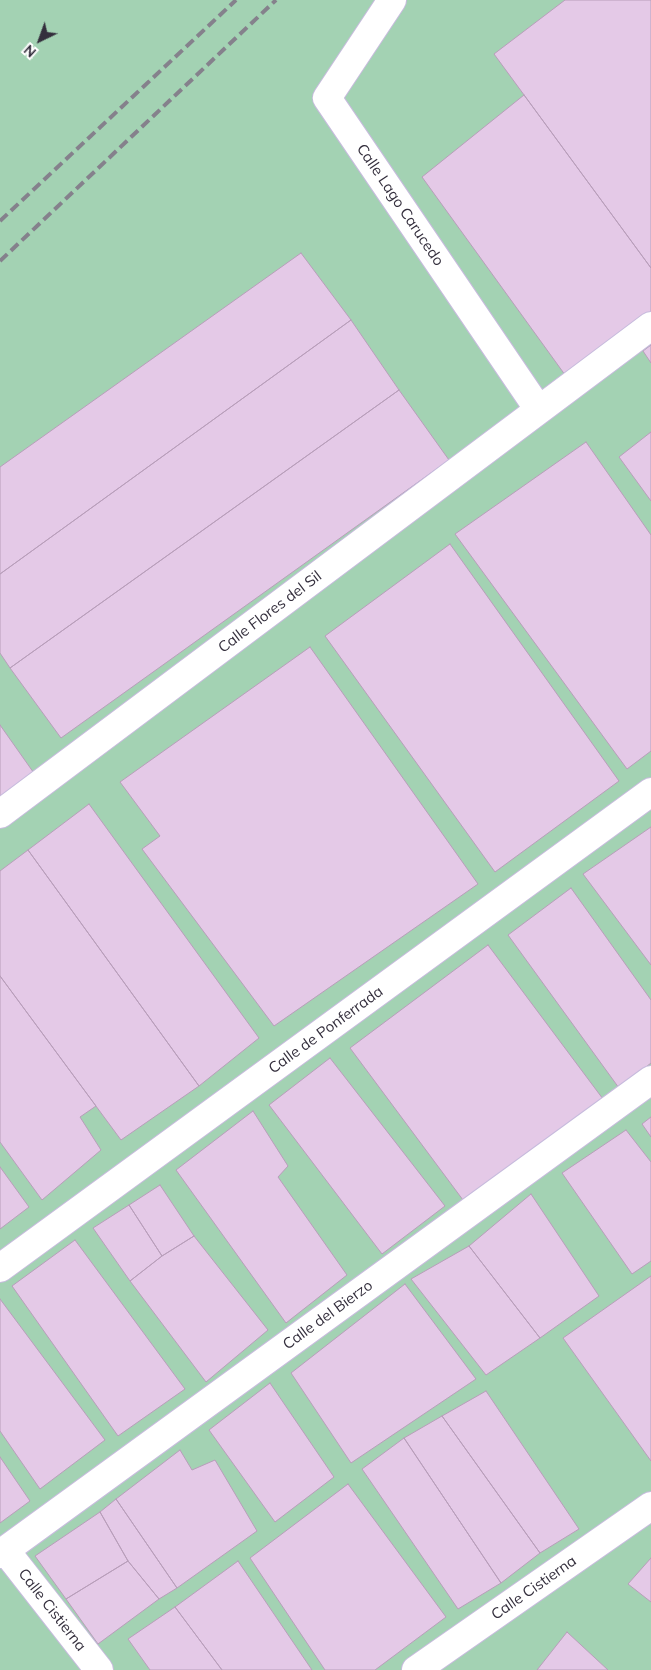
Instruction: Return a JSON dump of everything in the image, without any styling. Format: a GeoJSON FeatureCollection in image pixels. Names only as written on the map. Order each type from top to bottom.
{"type":"FeatureCollection","features":[{"type":"Feature","properties":{"kind":"street","name":"Calle Lago Carucedo"},"geometry":{"type":"LineString","coordinates":[[392,0],[326,98],[539,410]]}},
{"type":"Feature","properties":{"kind":"street","name":"Calle Flores del Sil"},"geometry":{"type":"LineString","coordinates":[[0,814],[651,326]]}},
{"type":"Feature","properties":{"kind":"street","name":"Calle de Ponferrada"},"geometry":{"type":"LineString","coordinates":[[0,1268],[651,792]]}},
{"type":"Feature","properties":{"kind":"street","name":"Calle del Bierzo"},"geometry":{"type":"LineString","coordinates":[[3,1552],[651,1080]]}},
{"type":"Feature","properties":{"kind":"street","name":"Calle Cistierna"},"geometry":{"type":"LineString","coordinates":[[416,1670],[651,1506]]}},
{"type":"Feature","properties":{"kind":"street","name":"Calle Cistierna"},"geometry":{"type":"LineString","coordinates":[[3,1552],[99,1670]]}},
{"type":"Feature","properties":{"kind":"green space"},"geometry":{"type":"Polygon","coordinates":[[[0,0],[651,0],[651,1670],[0,1670],[0,0]]]}},
{"type":"Feature","properties":{"kind":"building"},"geometry":{"type":"Polygon","coordinates":[[[565,0],[651,0],[651,268],[494,54],[565,0]]]}},
{"type":"Feature","properties":{"kind":"building"},"geometry":{"type":"Polygon","coordinates":[[[524,95],[651,268],[651,315],[568,379],[422,177],[524,95]]]}},
{"type":"Feature","properties":{"kind":"building"},"geometry":{"type":"Polygon","coordinates":[[[301,253],[351,320],[0,574],[0,467],[301,253]]]}},
{"type":"Feature","properties":{"kind":"building"},"geometry":{"type":"Polygon","coordinates":[[[351,320],[399,390],[10,668],[0,653],[0,574],[351,320]]]}},
{"type":"Feature","properties":{"kind":"building"},"geometry":{"type":"Polygon","coordinates":[[[651,345],[651,363],[643,351],[651,345]]]}},
{"type":"Feature","properties":{"kind":"building"},"geometry":{"type":"Polygon","coordinates":[[[399,390],[449,460],[61,738],[10,668],[399,390]]]}},
{"type":"Feature","properties":{"kind":"building"},"geometry":{"type":"Polygon","coordinates":[[[651,432],[651,501],[619,457],[651,432]]]}},
{"type":"Feature","properties":{"kind":"building"},"geometry":{"type":"Polygon","coordinates":[[[586,442],[651,535],[651,751],[627,769],[455,534],[586,442]]]}},
{"type":"Feature","properties":{"kind":"building"},"geometry":{"type":"Polygon","coordinates":[[[450,544],[619,781],[495,872],[325,636],[450,544]]]}},
{"type":"Feature","properties":{"kind":"building"},"geometry":{"type":"Polygon","coordinates":[[[310,647],[478,884],[274,1026],[142,849],[160,836],[120,782],[310,647]]]}},
{"type":"Feature","properties":{"kind":"building"},"geometry":{"type":"Polygon","coordinates":[[[0,725],[36,776],[0,802],[0,725]]]}},
{"type":"Feature","properties":{"kind":"building"},"geometry":{"type":"Polygon","coordinates":[[[89,804],[259,1038],[199,1086],[28,850],[89,804]]]}},
{"type":"Feature","properties":{"kind":"building"},"geometry":{"type":"Polygon","coordinates":[[[651,827],[651,965],[583,874],[651,827]]]}},
{"type":"Feature","properties":{"kind":"building"},"geometry":{"type":"Polygon","coordinates":[[[28,850],[199,1086],[121,1140],[0,976],[0,871],[28,850]]]}},
{"type":"Feature","properties":{"kind":"building"},"geometry":{"type":"Polygon","coordinates":[[[571,888],[651,1000],[651,1063],[619,1088],[508,935],[571,888]]]}},
{"type":"Feature","properties":{"kind":"building"},"geometry":{"type":"Polygon","coordinates":[[[488,945],[603,1099],[463,1200],[350,1048],[488,945]]]}},
{"type":"Feature","properties":{"kind":"building"},"geometry":{"type":"Polygon","coordinates":[[[0,976],[96,1106],[80,1117],[101,1150],[42,1200],[0,1142],[0,976]]]}},
{"type":"Feature","properties":{"kind":"building"},"geometry":{"type":"Polygon","coordinates":[[[330,1058],[445,1206],[382,1254],[269,1105],[330,1058]]]}},
{"type":"Feature","properties":{"kind":"building"},"geometry":{"type":"Polygon","coordinates":[[[253,1111],[288,1166],[278,1177],[347,1275],[286,1323],[176,1170],[253,1111]]]}},
{"type":"Feature","properties":{"kind":"building"},"geometry":{"type":"Polygon","coordinates":[[[651,1117],[651,1137],[642,1124],[651,1117]]]}},
{"type":"Feature","properties":{"kind":"building"},"geometry":{"type":"Polygon","coordinates":[[[626,1130],[651,1162],[651,1261],[632,1274],[562,1173],[626,1130]]]}},
{"type":"Feature","properties":{"kind":"building"},"geometry":{"type":"Polygon","coordinates":[[[0,1167],[29,1207],[0,1229],[0,1167]]]}},
{"type":"Feature","properties":{"kind":"building"},"geometry":{"type":"Polygon","coordinates":[[[160,1185],[194,1236],[162,1256],[129,1205],[160,1185]]]}},
{"type":"Feature","properties":{"kind":"building"},"geometry":{"type":"Polygon","coordinates":[[[531,1194],[599,1296],[540,1338],[469,1246],[531,1194]]]}},
{"type":"Feature","properties":{"kind":"building"},"geometry":{"type":"Polygon","coordinates":[[[129,1205],[162,1256],[130,1281],[93,1228],[129,1205]]]}},
{"type":"Feature","properties":{"kind":"building"},"geometry":{"type":"Polygon","coordinates":[[[194,1236],[268,1330],[206,1382],[130,1281],[162,1256],[194,1236]]]}},
{"type":"Feature","properties":{"kind":"building"},"geometry":{"type":"Polygon","coordinates":[[[75,1240],[185,1389],[118,1436],[12,1286],[75,1240]]]}},
{"type":"Feature","properties":{"kind":"building"},"geometry":{"type":"Polygon","coordinates":[[[469,1246],[540,1338],[486,1375],[411,1279],[469,1246]]]}},
{"type":"Feature","properties":{"kind":"building"},"geometry":{"type":"Polygon","coordinates":[[[651,1276],[651,1461],[563,1338],[651,1276]]]}},
{"type":"Feature","properties":{"kind":"building"},"geometry":{"type":"Polygon","coordinates":[[[405,1284],[476,1379],[351,1463],[291,1373],[405,1284]]]}},
{"type":"Feature","properties":{"kind":"building"},"geometry":{"type":"Polygon","coordinates":[[[0,1299],[105,1440],[40,1489],[0,1431],[0,1299]]]}},
{"type":"Feature","properties":{"kind":"building"},"geometry":{"type":"Polygon","coordinates":[[[270,1383],[334,1477],[275,1522],[209,1430],[270,1383]]]}},
{"type":"Feature","properties":{"kind":"building"},"geometry":{"type":"Polygon","coordinates":[[[486,1391],[579,1529],[540,1553],[442,1416],[486,1391]]]}},
{"type":"Feature","properties":{"kind":"building"},"geometry":{"type":"Polygon","coordinates":[[[442,1416],[540,1553],[501,1583],[404,1438],[442,1416]]]}},
{"type":"Feature","properties":{"kind":"building"},"geometry":{"type":"Polygon","coordinates":[[[404,1438],[501,1583],[458,1609],[362,1469],[404,1438]]]}},
{"type":"Feature","properties":{"kind":"building"},"geometry":{"type":"Polygon","coordinates":[[[180,1450],[192,1470],[215,1460],[257,1531],[177,1588],[116,1499],[180,1450]]]}},
{"type":"Feature","properties":{"kind":"building"},"geometry":{"type":"Polygon","coordinates":[[[0,1457],[30,1501],[0,1523],[0,1457]]]}},
{"type":"Feature","properties":{"kind":"building"},"geometry":{"type":"Polygon","coordinates":[[[348,1484],[446,1617],[375,1670],[325,1670],[250,1558],[348,1484]]]}},
{"type":"Feature","properties":{"kind":"building"},"geometry":{"type":"Polygon","coordinates":[[[116,1499],[177,1588],[159,1599],[128,1561],[100,1512],[116,1499]]]}},
{"type":"Feature","properties":{"kind":"building"},"geometry":{"type":"Polygon","coordinates":[[[100,1512],[128,1561],[66,1599],[35,1556],[100,1512]]]}},
{"type":"Feature","properties":{"kind":"building"},"geometry":{"type":"Polygon","coordinates":[[[651,1558],[651,1602],[628,1584],[651,1558]]]}},
{"type":"Feature","properties":{"kind":"building"},"geometry":{"type":"Polygon","coordinates":[[[128,1561],[159,1599],[98,1644],[66,1599],[128,1561]]]}},
{"type":"Feature","properties":{"kind":"building"},"geometry":{"type":"Polygon","coordinates":[[[238,1561],[312,1670],[222,1670],[175,1607],[238,1561]]]}},
{"type":"Feature","properties":{"kind":"building"},"geometry":{"type":"Polygon","coordinates":[[[175,1607],[222,1670],[150,1670],[128,1639],[175,1607]]]}},
{"type":"Feature","properties":{"kind":"building"},"geometry":{"type":"Polygon","coordinates":[[[567,1632],[608,1670],[537,1670],[567,1632]]]}},
{"type":"Feature","properties":{"kind":"railway"},"geometry":{"type":"LineString","coordinates":[[0,221],[236,0]]}},
{"type":"Feature","properties":{"kind":"railway"},"geometry":{"type":"LineString","coordinates":[[0,261],[276,0]]}}]}
